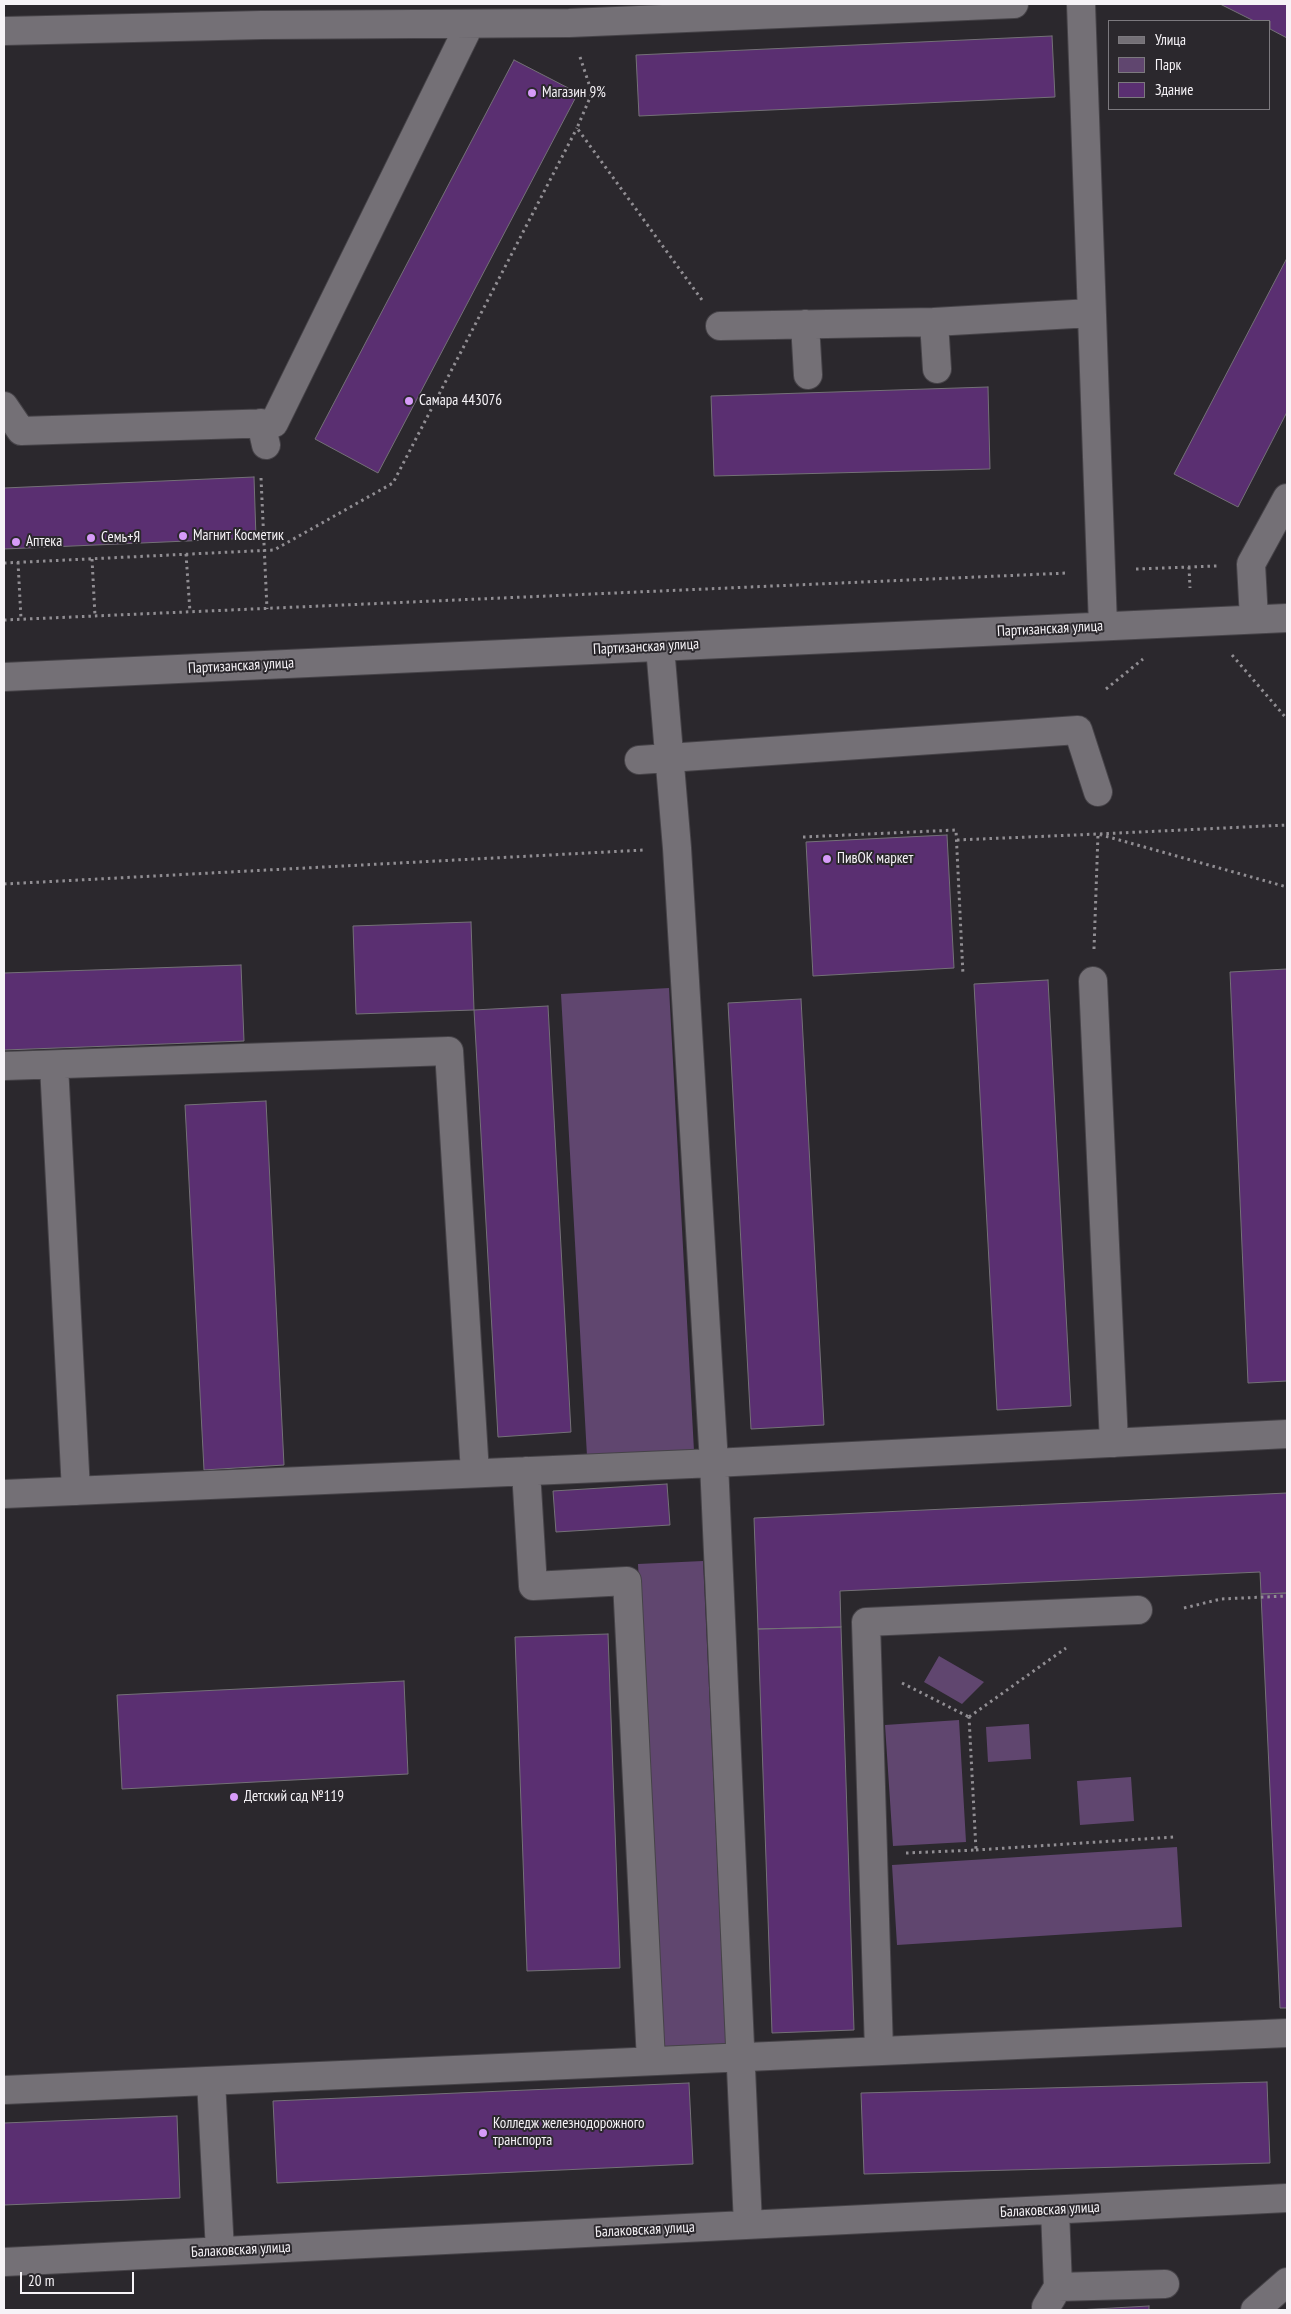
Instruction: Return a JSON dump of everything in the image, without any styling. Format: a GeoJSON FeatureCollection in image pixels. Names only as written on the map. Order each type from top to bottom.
{"type":"FeatureCollection","features":[{"type":"Feature","properties":{"kind":"street"},"geometry":{"type":"LineString","coordinates":[[4,31],[267,14],[470,24],[584,16],[1014,4]]}},
{"type":"Feature","properties":{"kind":"street"},"geometry":{"type":"LineString","coordinates":[[1081,4],[1103,626]]}},
{"type":"Feature","properties":{"kind":"street"},"geometry":{"type":"LineString","coordinates":[[4,406],[22,430],[262,430],[274,423],[470,24]]}},
{"type":"Feature","properties":{"kind":"street"},"geometry":{"type":"LineString","coordinates":[[720,326],[934,322],[1091,313]]}},
{"type":"Feature","properties":{"kind":"street"},"geometry":{"type":"LineString","coordinates":[[934,322],[937,369]]}},
{"type":"Feature","properties":{"kind":"street"},"geometry":{"type":"LineString","coordinates":[[805,324],[808,375]]}},
{"type":"Feature","properties":{"kind":"street"},"geometry":{"type":"LineString","coordinates":[[1254,619],[1251,564],[1287,498]]}},
{"type":"Feature","properties":{"kind":"street","name":"Партизанская улица"},"geometry":{"type":"LineString","coordinates":[[4,677],[1287,618]]}},
{"type":"Feature","properties":{"kind":"street"},"geometry":{"type":"LineString","coordinates":[[660,646],[677,848],[714,1463],[748,2225]]}},
{"type":"Feature","properties":{"kind":"street"},"geometry":{"type":"LineString","coordinates":[[640,760],[1078,730],[1098,792]]}},
{"type":"Feature","properties":{"kind":"street"},"geometry":{"type":"LineString","coordinates":[[1094,981],[1114,1443]]}},
{"type":"Feature","properties":{"kind":"street"},"geometry":{"type":"LineString","coordinates":[[4,1066],[449,1051],[475,1473]]}},
{"type":"Feature","properties":{"kind":"street"},"geometry":{"type":"LineString","coordinates":[[54,1065],[76,1491]]}},
{"type":"Feature","properties":{"kind":"street"},"geometry":{"type":"LineString","coordinates":[[4,1494],[714,1463],[1287,1434]]}},
{"type":"Feature","properties":{"kind":"street"},"geometry":{"type":"LineString","coordinates":[[526,1471],[533,1586],[626,1581],[651,2061]]}},
{"type":"Feature","properties":{"kind":"street"},"geometry":{"type":"LineString","coordinates":[[879,2051],[866,1622],[1138,1610]]}},
{"type":"Feature","properties":{"kind":"street"},"geometry":{"type":"LineString","coordinates":[[4,2090],[1287,2033]]}},
{"type":"Feature","properties":{"kind":"street"},"geometry":{"type":"LineString","coordinates":[[211,2081],[220,2251]]}},
{"type":"Feature","properties":{"kind":"street","name":"Балаковская улица"},"geometry":{"type":"LineString","coordinates":[[4,2262],[1287,2198]]}},
{"type":"Feature","properties":{"kind":"street"},"geometry":{"type":"LineString","coordinates":[[1055,2210],[1052,2297],[1165,2284]]}},
{"type":"Feature","properties":{"kind":"street"},"geometry":{"type":"LineString","coordinates":[[1255,2310],[1287,2282]]}},
{"type":"Feature","properties":{"kind":"path"},"geometry":{"type":"LineString","coordinates":[[4,563],[274,550],[393,483],[577,128],[592,94],[584,16]]}},
{"type":"Feature","properties":{"kind":"path"},"geometry":{"type":"LineString","coordinates":[[577,128],[720,326]]}},
{"type":"Feature","properties":{"kind":"path"},"geometry":{"type":"LineString","coordinates":[[262,430],[267,608]]}},
{"type":"Feature","properties":{"kind":"path"},"geometry":{"type":"LineString","coordinates":[[186,554],[190,612]]}},
{"type":"Feature","properties":{"kind":"path"},"geometry":{"type":"LineString","coordinates":[[92,559],[95,616]]}},
{"type":"Feature","properties":{"kind":"path"},"geometry":{"type":"LineString","coordinates":[[18,562],[22,619]]}},
{"type":"Feature","properties":{"kind":"path"},"geometry":{"type":"LineString","coordinates":[[4,620],[1251,564]]}},
{"type":"Feature","properties":{"kind":"path"},"geometry":{"type":"LineString","coordinates":[[1231,654],[1287,719]]}},
{"type":"Feature","properties":{"kind":"path"},"geometry":{"type":"LineString","coordinates":[[957,840],[1287,826]]}},
{"type":"Feature","properties":{"kind":"path"},"geometry":{"type":"LineString","coordinates":[[803,837],[956,830],[963,975]]}},
{"type":"Feature","properties":{"kind":"path"},"geometry":{"type":"LineString","coordinates":[[1098,834],[1287,887]]}},
{"type":"Feature","properties":{"kind":"path"},"geometry":{"type":"LineString","coordinates":[[1094,981],[1098,834]]}},
{"type":"Feature","properties":{"kind":"path"},"geometry":{"type":"LineString","coordinates":[[4,884],[677,848]]}},
{"type":"Feature","properties":{"kind":"path"},"geometry":{"type":"LineString","coordinates":[[1184,1608],[1221,1599],[1287,1596]]}},
{"type":"Feature","properties":{"kind":"path"},"geometry":{"type":"LineString","coordinates":[[969,1717],[1071,1645]]}},
{"type":"Feature","properties":{"kind":"path"},"geometry":{"type":"LineString","coordinates":[[867,1665],[969,1717]]}},
{"type":"Feature","properties":{"kind":"path"},"geometry":{"type":"LineString","coordinates":[[969,1717],[976,1850]]}},
{"type":"Feature","properties":{"kind":"path"},"geometry":{"type":"LineString","coordinates":[[873,1855],[1174,1837]]}},
{"type":"Feature","properties":{"kind":"green space"},"geometry":{"type":"Polygon","coordinates":[[[669,988],[694,1451],[587,1456],[561,994],[669,988]]]}},
{"type":"Feature","properties":{"kind":"green space"},"geometry":{"type":"Polygon","coordinates":[[[703,1561],[726,2047],[662,2050],[638,1564],[703,1561]]]}},
{"type":"Feature","properties":{"kind":"green space"},"geometry":{"type":"Polygon","coordinates":[[[939,1656],[984,1682],[962,1704],[924,1682],[939,1656]]]}},
{"type":"Feature","properties":{"kind":"green space"},"geometry":{"type":"Polygon","coordinates":[[[959,1720],[966,1842],[893,1846],[885,1725],[959,1720]]]}},
{"type":"Feature","properties":{"kind":"green space"},"geometry":{"type":"Polygon","coordinates":[[[1029,1724],[1031,1759],[988,1762],[986,1727],[1029,1724]]]}},
{"type":"Feature","properties":{"kind":"green space"},"geometry":{"type":"Polygon","coordinates":[[[1131,1777],[1134,1821],[1080,1825],[1077,1781],[1131,1777]]]}},
{"type":"Feature","properties":{"kind":"green space"},"geometry":{"type":"Polygon","coordinates":[[[1177,1847],[1182,1927],[897,1945],[892,1865],[1177,1847]]]}},
{"type":"Feature","properties":{"kind":"building"},"geometry":{"type":"Polygon","coordinates":[[[1220,4],[1287,4],[1287,38],[1271,30],[1271,20],[1252,20],[1220,4]]]}},
{"type":"Feature","properties":{"kind":"building"},"geometry":{"type":"Polygon","coordinates":[[[1052,36],[1055,97],[639,116],[636,55],[1052,36]]]}},
{"type":"Feature","properties":{"kind":"building"},"geometry":{"type":"Polygon","coordinates":[[[514,60],[578,93],[378,473],[315,439],[514,60]]]}},
{"type":"Feature","properties":{"kind":"building"},"geometry":{"type":"Polygon","coordinates":[[[1287,258],[1287,412],[1238,507],[1174,474],[1287,258]]]}},
{"type":"Feature","properties":{"kind":"building"},"geometry":{"type":"Polygon","coordinates":[[[988,387],[990,469],[714,476],[711,396],[988,387]]]}},
{"type":"Feature","properties":{"kind":"building"},"geometry":{"type":"Polygon","coordinates":[[[254,477],[256,538],[4,549],[4,488],[254,477]]]}},
{"type":"Feature","properties":{"kind":"building"},"geometry":{"type":"Polygon","coordinates":[[[947,835],[954,968],[813,976],[806,842],[947,835]]]}},
{"type":"Feature","properties":{"kind":"building"},"geometry":{"type":"Polygon","coordinates":[[[471,922],[474,1010],[356,1014],[353,926],[471,922]]]}},
{"type":"Feature","properties":{"kind":"building"},"geometry":{"type":"Polygon","coordinates":[[[241,965],[244,1041],[4,1050],[4,973],[241,965]]]}},
{"type":"Feature","properties":{"kind":"building"},"geometry":{"type":"Polygon","coordinates":[[[1287,969],[1287,1381],[1248,1383],[1230,972],[1287,969]]]}},
{"type":"Feature","properties":{"kind":"building"},"geometry":{"type":"Polygon","coordinates":[[[1048,980],[1071,1406],[997,1410],[974,984],[1048,980]]]}},
{"type":"Feature","properties":{"kind":"building"},"geometry":{"type":"Polygon","coordinates":[[[801,999],[824,1425],[751,1429],[728,1003],[801,999]]]}},
{"type":"Feature","properties":{"kind":"building"},"geometry":{"type":"Polygon","coordinates":[[[548,1006],[571,1432],[498,1437],[474,1010],[548,1006]]]}},
{"type":"Feature","properties":{"kind":"building"},"geometry":{"type":"Polygon","coordinates":[[[266,1101],[284,1465],[204,1470],[185,1105],[266,1101]]]}},
{"type":"Feature","properties":{"kind":"building"},"geometry":{"type":"Polygon","coordinates":[[[667,1484],[670,1525],[556,1532],[553,1491],[667,1484]]]}},
{"type":"Feature","properties":{"kind":"building"},"geometry":{"type":"Polygon","coordinates":[[[1287,1493],[1287,1593],[1261,1594],[1260,1572],[840,1591],[841,1627],[758,1629],[754,1518],[1287,1493]]]}},
{"type":"Feature","properties":{"kind":"building"},"geometry":{"type":"Polygon","coordinates":[[[1287,1593],[1287,2008],[1280,2008],[1261,1594],[1287,1593]]]}},
{"type":"Feature","properties":{"kind":"building"},"geometry":{"type":"Polygon","coordinates":[[[841,1627],[854,2030],[772,2033],[758,1629],[841,1627]]]}},
{"type":"Feature","properties":{"kind":"building"},"geometry":{"type":"Polygon","coordinates":[[[608,1634],[620,1968],[527,1971],[515,1637],[608,1634]]]}},
{"type":"Feature","properties":{"kind":"building"},"geometry":{"type":"Polygon","coordinates":[[[404,1681],[408,1774],[122,1789],[117,1695],[404,1681]]]}},
{"type":"Feature","properties":{"kind":"building"},"geometry":{"type":"Polygon","coordinates":[[[1267,2082],[1270,2163],[864,2174],[861,2093],[1267,2082]]]}},
{"type":"Feature","properties":{"kind":"building","name":"Колледж железнодорожного транспорта"},"geometry":{"type":"Polygon","coordinates":[[[689,2083],[693,2164],[277,2183],[273,2101],[689,2083]]]}},
{"type":"Feature","properties":{"kind":"building"},"geometry":{"type":"Polygon","coordinates":[[[177,2116],[180,2198],[4,2205],[4,2123],[177,2116]]]}},
{"type":"Feature","properties":{"kind":"building"},"geometry":{"type":"Polygon","coordinates":[[[1149,2306],[1149,2310],[1077,2310],[1149,2306]]]}},
{"type":"Feature","properties":{"kind":"place","name":"Магазин 9%"},"geometry":{"type":"Point","coordinates":[532,93]}},
{"type":"Feature","properties":{"kind":"place","name":"Самара 443076"},"geometry":{"type":"Point","coordinates":[409,401]}},
{"type":"Feature","properties":{"kind":"place","name":"Магнит Косметик"},"geometry":{"type":"Point","coordinates":[183,536]}},
{"type":"Feature","properties":{"kind":"place","name":"Семь+Я"},"geometry":{"type":"Point","coordinates":[91,538]}},
{"type":"Feature","properties":{"kind":"place","name":"Аптека"},"geometry":{"type":"Point","coordinates":[16,542]}},
{"type":"Feature","properties":{"kind":"place","name":"ПивОК маркет"},"geometry":{"type":"Point","coordinates":[827,859]}},
{"type":"Feature","properties":{"kind":"place","name":"Детский сад №119"},"geometry":{"type":"Point","coordinates":[234,1797]}},
{"type":"Feature","properties":{"kind":"place","name":"Колледж железнодорожного транспорта"},"geometry":{"type":"Point","coordinates":[483,2133]}}]}
